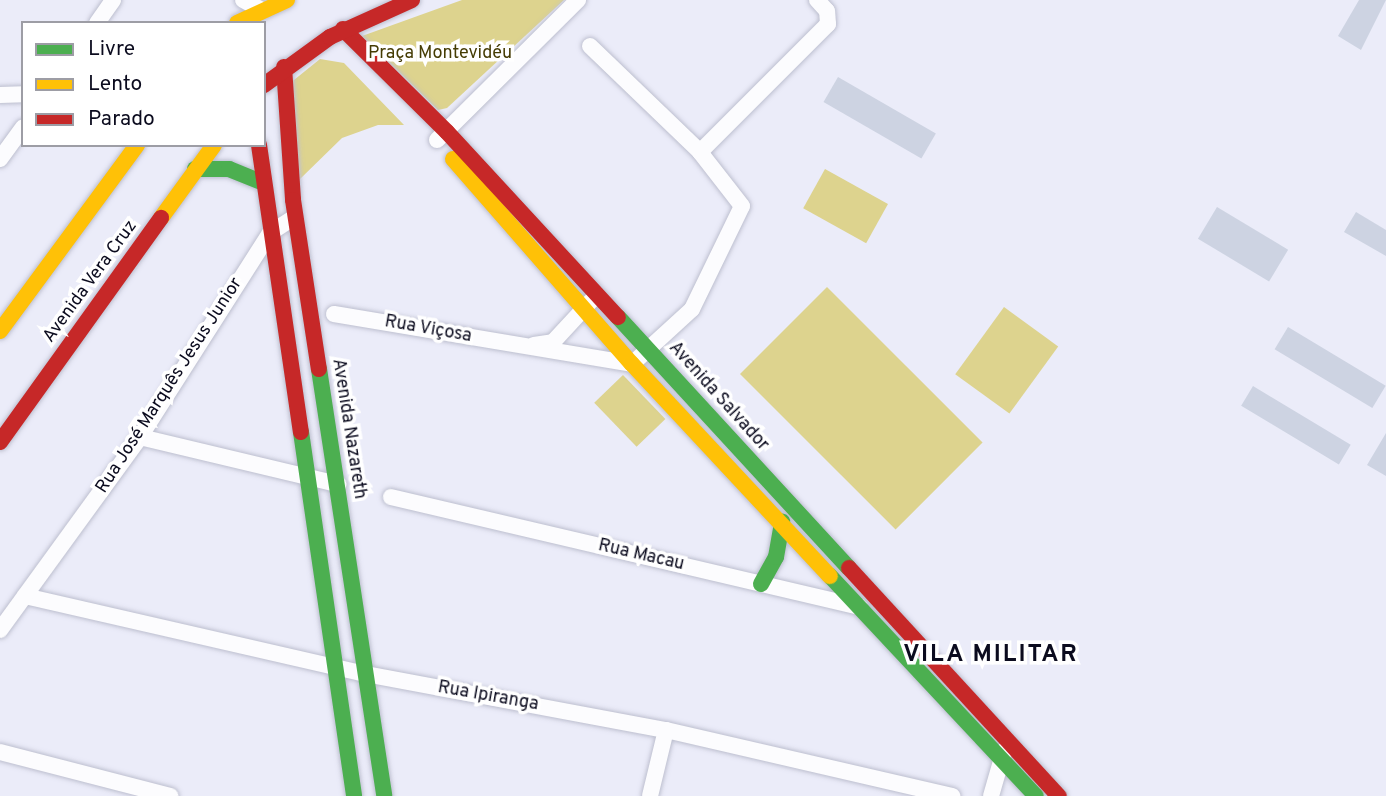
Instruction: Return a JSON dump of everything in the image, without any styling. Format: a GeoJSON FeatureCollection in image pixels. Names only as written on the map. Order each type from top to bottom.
{"type":"FeatureCollection","features":[{"type":"Feature","properties":{"kind":"main road"},"geometry":{"type":"LineString","coordinates":[[259,16],[287,0]]}},
{"type":"Feature","properties":{"kind":"main road"},"geometry":{"type":"LineString","coordinates":[[266,83],[284,67],[336,33],[412,0]]}},
{"type":"Feature","properties":{"kind":"main road","name":"Avenida Salvador"},"geometry":{"type":"LineString","coordinates":[[336,33],[442,136],[647,348],[890,614],[1005,749],[1036,796]]}},
{"type":"Feature","properties":{"kind":"main road","name":"Avenida Nazareth"},"geometry":{"type":"LineString","coordinates":[[284,67],[295,217],[384,796]]}},
{"type":"Feature","properties":{"kind":"main road","name":"Avenida Salvador"},"geometry":{"type":"LineString","coordinates":[[442,136],[582,309],[632,364],[864,608],[1005,749],[1059,796]]}},
{"type":"Feature","properties":{"kind":"main road"},"geometry":{"type":"LineString","coordinates":[[0,331],[136,147]]}},
{"type":"Feature","properties":{"kind":"main road","name":"Avenida Vera Cruz"},"geometry":{"type":"LineString","coordinates":[[0,442],[212,147]]}},
{"type":"Feature","properties":{"kind":"main road"},"geometry":{"type":"LineString","coordinates":[[259,147],[261,181],[354,796]]}},
{"type":"Feature","properties":{"kind":"main road"},"geometry":{"type":"LineString","coordinates":[[195,169],[229,169],[261,181]]}},
{"type":"Feature","properties":{"kind":"main road"},"geometry":{"type":"LineString","coordinates":[[280,309],[310,310]]}},
{"type":"Feature","properties":{"kind":"main road"},"geometry":{"type":"LineString","coordinates":[[761,584],[776,557],[782,522]]}},
{"type":"Feature","properties":{"kind":"street"},"geometry":{"type":"LineString","coordinates":[[98,21],[113,0]]}},
{"type":"Feature","properties":{"kind":"street"},"geometry":{"type":"LineString","coordinates":[[243,0],[259,16]]}},
{"type":"Feature","properties":{"kind":"street"},"geometry":{"type":"LineString","coordinates":[[442,136],[578,0]]}},
{"type":"Feature","properties":{"kind":"street"},"geometry":{"type":"LineString","coordinates":[[700,152],[828,24],[827,10],[817,0]]}},
{"type":"Feature","properties":{"kind":"street"},"geometry":{"type":"LineString","coordinates":[[590,46],[700,152],[742,206],[692,309],[632,364]]}},
{"type":"Feature","properties":{"kind":"street"},"geometry":{"type":"LineString","coordinates":[[0,95],[21,94]]}},
{"type":"Feature","properties":{"kind":"street"},"geometry":{"type":"LineString","coordinates":[[0,159],[21,130]]}},
{"type":"Feature","properties":{"kind":"street","name":"Rua José Marquês Jesus Junior"},"geometry":{"type":"LineString","coordinates":[[0,630],[141,437],[270,233],[295,217]]}},
{"type":"Feature","properties":{"kind":"street","name":"Rua Viçosa"},"geometry":{"type":"LineString","coordinates":[[521,347],[552,342],[596,296]]}},
{"type":"Feature","properties":{"kind":"street","name":"Rua Viçosa"},"geometry":{"type":"LineString","coordinates":[[334,314],[632,364]]}},
{"type":"Feature","properties":{"kind":"street"},"geometry":{"type":"LineString","coordinates":[[141,437],[338,484]]}},
{"type":"Feature","properties":{"kind":"street","name":"Rua Macau"},"geometry":{"type":"LineString","coordinates":[[391,497],[890,614]]}},
{"type":"Feature","properties":{"kind":"street","name":"Rua Ipiranga"},"geometry":{"type":"LineString","coordinates":[[25,596],[366,674],[666,730],[952,796]]}},
{"type":"Feature","properties":{"kind":"street"},"geometry":{"type":"LineString","coordinates":[[650,796],[666,730]]}},
{"type":"Feature","properties":{"kind":"street"},"geometry":{"type":"LineString","coordinates":[[991,796],[1005,749]]}},
{"type":"Feature","properties":{"kind":"street"},"geometry":{"type":"LineString","coordinates":[[0,752],[170,796]]}},
{"type":"Feature","properties":{"kind":"green space","name":"Praça Montevidéu"},"geometry":{"type":"Polygon","coordinates":[[[462,0],[564,0],[447,108],[438,110],[362,36],[462,0]]]}},
{"type":"Feature","properties":{"kind":"green space"},"geometry":{"type":"Polygon","coordinates":[[[320,59],[344,63],[404,125],[378,125],[342,138],[300,179],[289,84],[320,59]]]}},
{"type":"Feature","properties":{"kind":"green space"},"geometry":{"type":"Polygon","coordinates":[[[825,169],[888,204],[866,243],[803,208],[825,169]]]}},
{"type":"Feature","properties":{"kind":"green space"},"geometry":{"type":"Polygon","coordinates":[[[827,287],[983,443],[896,530],[740,374],[827,287]]]}},
{"type":"Feature","properties":{"kind":"green space"},"geometry":{"type":"Polygon","coordinates":[[[1004,307],[1058,346],[1009,414],[955,374],[1004,307]]]}},
{"type":"Feature","properties":{"kind":"green space"},"geometry":{"type":"Polygon","coordinates":[[[623,375],[665,419],[637,447],[594,403],[623,375]]]}},
{"type":"Feature","properties":{"kind":"building"},"geometry":{"type":"Polygon","coordinates":[[[1359,0],[1386,0],[1361,50],[1338,36],[1359,0]]]}},
{"type":"Feature","properties":{"kind":"building"},"geometry":{"type":"Polygon","coordinates":[[[838,77],[936,133],[921,159],[824,102],[838,77]]]}},
{"type":"Feature","properties":{"kind":"building"},"geometry":{"type":"Polygon","coordinates":[[[1217,207],[1288,250],[1269,281],[1198,239],[1217,207]]]}},
{"type":"Feature","properties":{"kind":"building"},"geometry":{"type":"Polygon","coordinates":[[[1356,212],[1386,230],[1386,256],[1344,232],[1356,212]]]}},
{"type":"Feature","properties":{"kind":"building"},"geometry":{"type":"Polygon","coordinates":[[[1288,327],[1386,386],[1372,408],[1275,349],[1288,327]]]}},
{"type":"Feature","properties":{"kind":"building"},"geometry":{"type":"Polygon","coordinates":[[[1253,386],[1351,445],[1339,464],[1241,406],[1253,386]]]}},
{"type":"Feature","properties":{"kind":"building"},"geometry":{"type":"Polygon","coordinates":[[[1386,433],[1386,476],[1367,465],[1386,433]]]}},
{"type":"Feature","properties":{"kind":"traffic: fast"},"geometry":{"type":"LineString","coordinates":[[195,169],[229,169],[261,182]]}},
{"type":"Feature","properties":{"kind":"traffic: fast"},"geometry":{"type":"LineString","coordinates":[[618,317],[849,568]]}},
{"type":"Feature","properties":{"kind":"traffic: fast"},"geometry":{"type":"LineString","coordinates":[[319,369],[384,796]]}},
{"type":"Feature","properties":{"kind":"traffic: fast"},"geometry":{"type":"LineString","coordinates":[[301,432],[354,796]]}},
{"type":"Feature","properties":{"kind":"traffic: fast"},"geometry":{"type":"LineString","coordinates":[[761,584],[776,557],[782,522]]}},
{"type":"Feature","properties":{"kind":"traffic: fast"},"geometry":{"type":"LineString","coordinates":[[830,576],[1036,796]]}},
{"type":"Feature","properties":{"kind":"traffic: slow"},"geometry":{"type":"LineString","coordinates":[[241,21],[287,0]]}},
{"type":"Feature","properties":{"kind":"traffic: slow"},"geometry":{"type":"LineString","coordinates":[[0,331],[136,147]]}},
{"type":"Feature","properties":{"kind":"traffic: slow"},"geometry":{"type":"LineString","coordinates":[[161,218],[213,147]]}},
{"type":"Feature","properties":{"kind":"traffic: slow"},"geometry":{"type":"LineString","coordinates":[[453,159],[632,364],[830,576]]}},
{"type":"Feature","properties":{"kind":"traffic: jam"},"geometry":{"type":"LineString","coordinates":[[266,84],[330,37],[412,0]]}},
{"type":"Feature","properties":{"kind":"traffic: jam"},"geometry":{"type":"LineString","coordinates":[[343,29],[447,132],[618,317]]}},
{"type":"Feature","properties":{"kind":"traffic: jam"},"geometry":{"type":"LineString","coordinates":[[284,67],[293,200],[319,369]]}},
{"type":"Feature","properties":{"kind":"traffic: jam"},"geometry":{"type":"LineString","coordinates":[[259,147],[301,432]]}},
{"type":"Feature","properties":{"kind":"traffic: jam"},"geometry":{"type":"LineString","coordinates":[[0,442],[161,218]]}},
{"type":"Feature","properties":{"kind":"traffic: jam"},"geometry":{"type":"LineString","coordinates":[[849,568],[1059,796]]}},
{"type":"Feature","properties":{"kind":"district","name":"VILA MILITAR"},"geometry":{"type":"Point","coordinates":[991,656]}}]}
